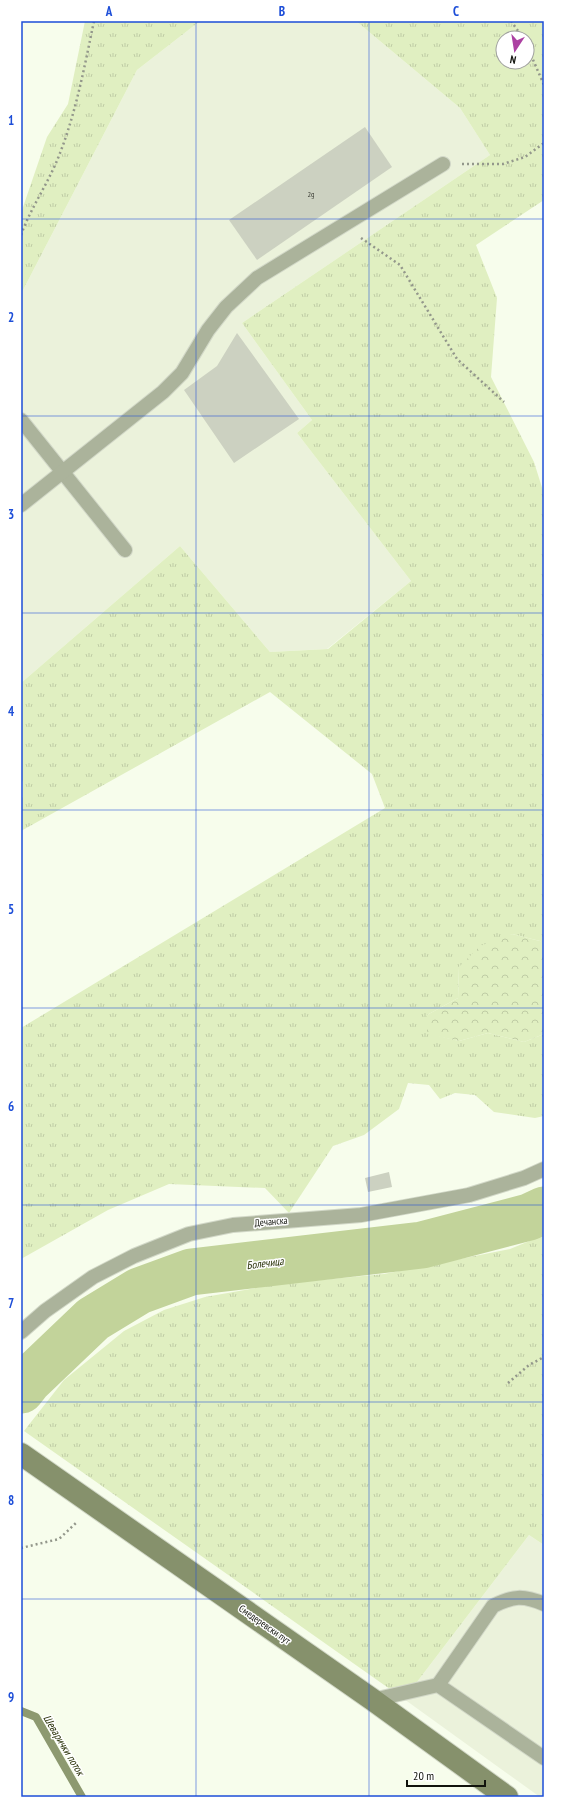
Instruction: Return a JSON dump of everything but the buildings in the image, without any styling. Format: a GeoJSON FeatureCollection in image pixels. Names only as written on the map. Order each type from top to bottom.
{"type":"FeatureCollection","features":[{"type":"Feature","properties":{"kind":"main road","name":"Смедеревски пут"},"geometry":{"type":"LineString","coordinates":[[25,1457],[96,1505],[373,1700],[507,1797]]}},
{"type":"Feature","properties":{"kind":"lane"},"geometry":{"type":"LineString","coordinates":[[21,504],[163,392],[182,373],[208,330],[226,307],[257,278],[443,164]]}},
{"type":"Feature","properties":{"kind":"lane"},"geometry":{"type":"LineString","coordinates":[[21,420],[125,550]]}},
{"type":"Feature","properties":{"kind":"lane","name":"Дечанска"},"geometry":{"type":"LineString","coordinates":[[21,1332],[46,1311],[93,1277],[134,1256],[189,1234],[233,1225],[369,1214],[469,1195],[524,1178],[544,1169]]}},
{"type":"Feature","properties":{"kind":"lane"},"geometry":{"type":"LineString","coordinates":[[373,1700],[438,1684],[493,1606],[505,1600],[518,1597],[532,1599],[544,1604]]}},
{"type":"Feature","properties":{"kind":"lane"},"geometry":{"type":"LineString","coordinates":[[438,1684],[544,1758]]}},
{"type":"Feature","properties":{"kind":"path"},"geometry":{"type":"LineString","coordinates":[[21,235],[56,163],[76,105],[94,21]]}},
{"type":"Feature","properties":{"kind":"path"},"geometry":{"type":"LineString","coordinates":[[511,21],[517,30]]}},
{"type":"Feature","properties":{"kind":"path"},"geometry":{"type":"LineString","coordinates":[[535,64],[544,85]]}},
{"type":"Feature","properties":{"kind":"path"},"geometry":{"type":"LineString","coordinates":[[443,164],[503,164],[525,157],[544,143]]}},
{"type":"Feature","properties":{"kind":"path"},"geometry":{"type":"LineString","coordinates":[[343,225],[400,265],[457,358],[504,402]]}},
{"type":"Feature","properties":{"kind":"path"},"geometry":{"type":"LineString","coordinates":[[508,1383],[529,1365],[544,1357]]}},
{"type":"Feature","properties":{"kind":"path"},"geometry":{"type":"LineString","coordinates":[[21,1548],[59,1539],[96,1505]]}},
{"type":"Feature","properties":{"kind":"shaded area"},"geometry":{"type":"Polygon","coordinates":[[[200,21],[356,21],[460,108],[490,155],[242,323],[312,420],[297,433],[411,581],[327,649],[270,652],[180,546],[21,683],[21,294],[137,70],[200,21]]]}},
{"type":"Feature","properties":{"kind":"shaded area"},"geometry":{"type":"Polygon","coordinates":[[[529,1535],[544,1545],[544,1797],[540,1797],[404,1699],[529,1535]]]}},
{"type":"Feature","properties":{"kind":"green space"},"geometry":{"type":"Polygon","coordinates":[[[85,21],[200,21],[137,70],[21,294],[21,213],[47,137],[68,104],[85,21]]]}},
{"type":"Feature","properties":{"kind":"green space"},"geometry":{"type":"Polygon","coordinates":[[[356,21],[544,21],[544,200],[476,245],[497,298],[491,377],[534,462],[544,494],[544,942],[512,934],[459,967],[458,998],[427,1015],[427,1033],[459,1041],[488,1033],[524,1042],[544,1034],[544,1116],[535,1118],[494,1112],[475,1095],[455,1093],[440,1099],[429,1085],[408,1083],[399,1109],[364,1135],[333,1146],[289,1213],[265,1188],[169,1184],[108,1210],[21,1259],[21,1028],[385,808],[372,774],[270,692],[21,831],[21,799],[23,797],[23,782],[21,779],[21,683],[180,546],[270,652],[328,649],[411,581],[297,433],[312,420],[242,323],[490,155],[460,108],[356,21]]]}},
{"type":"Feature","properties":{"kind":"green space"},"geometry":{"type":"Polygon","coordinates":[[[512,934],[544,942],[544,1034],[524,1042],[488,1033],[459,1041],[427,1034],[427,1015],[458,998],[459,967],[480,946],[512,934]]]}},
{"type":"Feature","properties":{"kind":"green space"},"geometry":{"type":"Polygon","coordinates":[[[544,1235],[544,1545],[529,1535],[404,1699],[24,1431],[64,1380],[124,1331],[164,1310],[205,1297],[278,1284],[384,1274],[510,1249],[544,1235]]]}},
{"type":"Feature","properties":{"kind":"waterway","name":"Болечица"},"geometry":{"type":"LineString","coordinates":[[21,1390],[28,1381],[93,1319],[139,1291],[191,1272],[422,1245],[529,1217],[544,1210]]}},
{"type":"Feature","properties":{"kind":"waterway"},"geometry":{"type":"LineString","coordinates":[[21,1374],[28,1381]]}},
{"type":"Feature","properties":{"kind":"waterway","name":"Шеварички поток"},"geometry":{"type":"LineString","coordinates":[[21,1711],[36,1717],[82,1797]]}}]}
